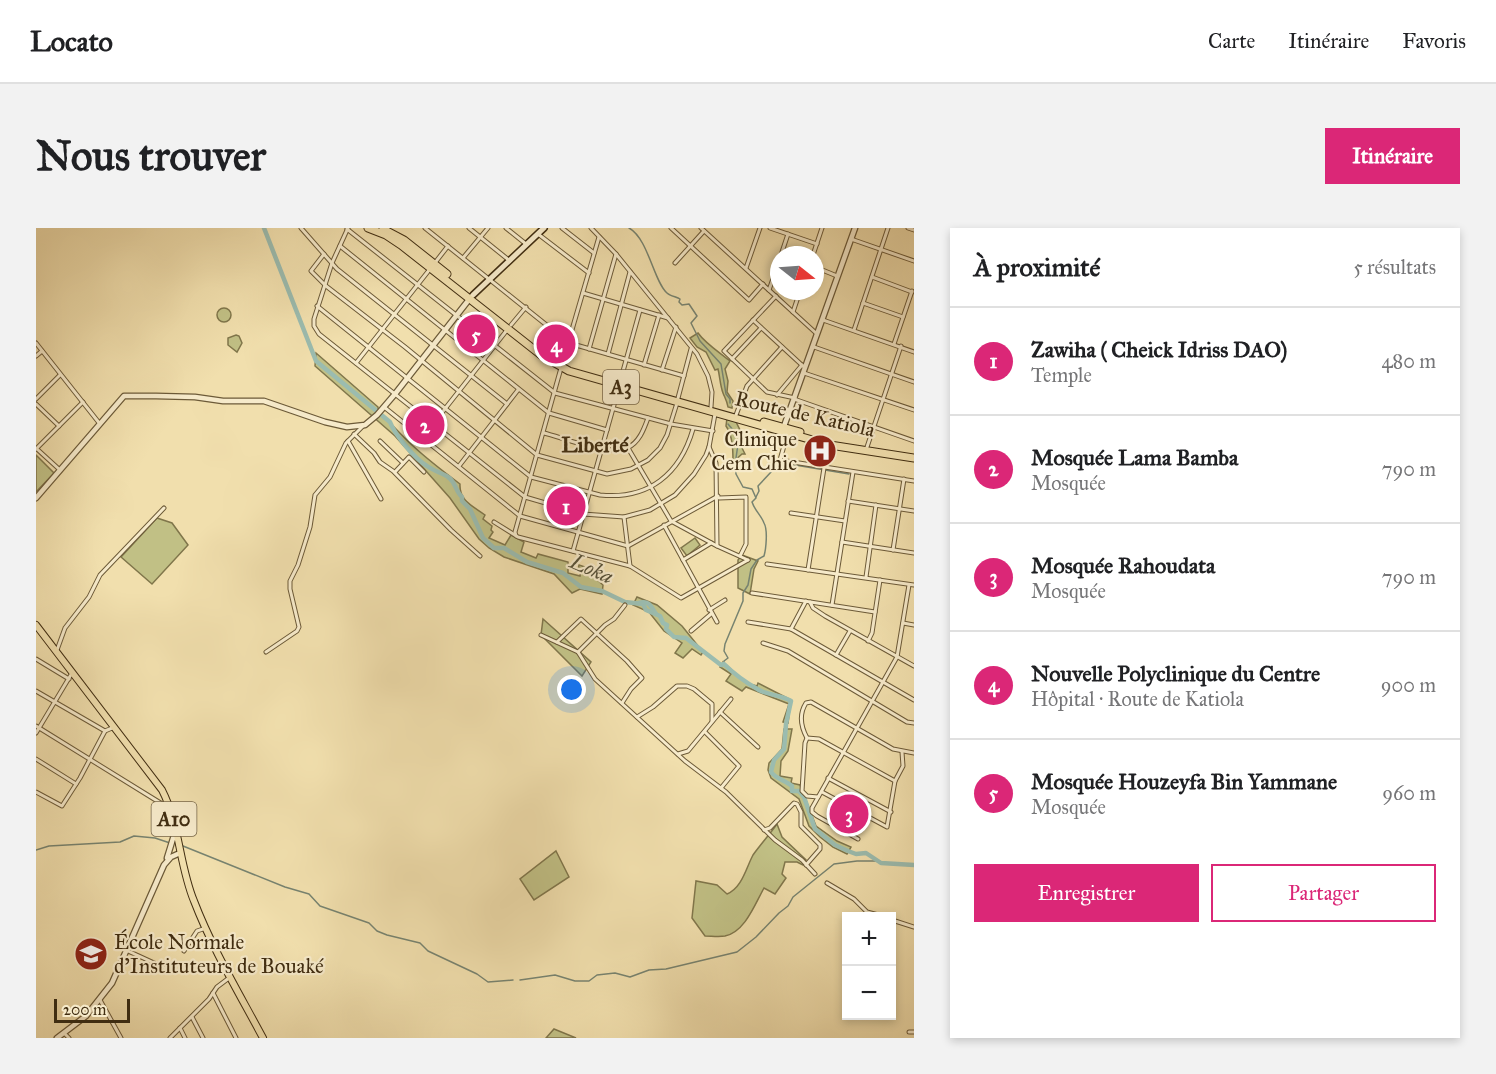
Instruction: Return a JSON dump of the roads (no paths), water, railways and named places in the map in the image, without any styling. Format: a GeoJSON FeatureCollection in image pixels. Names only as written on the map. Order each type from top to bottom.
{"type":"FeatureCollection","features":[{"type":"Feature","properties":{"kind":"highway","name":"Route de Katiola"},"geometry":{"type":"LineString","coordinates":[[368,228],[391,238],[433,266]]}},
{"type":"Feature","properties":{"kind":"highway","name":"Route de Katiola"},"geometry":{"type":"LineString","coordinates":[[380,228],[393,231],[509,327],[562,366],[620,385],[840,447],[914,455]]}},
{"type":"Feature","properties":{"kind":"highway","name":"Route de Katiola"},"geometry":{"type":"LineString","coordinates":[[714,410],[784,431],[914,455]]}},
{"type":"Feature","properties":{"kind":"main road"},"geometry":{"type":"LineString","coordinates":[[471,296],[543,228]]}},
{"type":"Feature","properties":{"kind":"main road","name":"A10"},"geometry":{"type":"LineString","coordinates":[[36,625],[71,676],[153,777],[171,809],[180,853],[194,901],[263,1038]]}},
{"type":"Feature","properties":{"kind":"street"},"geometry":{"type":"LineString","coordinates":[[301,228],[332,263],[507,404]]}},
{"type":"Feature","properties":{"kind":"street"},"geometry":{"type":"LineString","coordinates":[[425,228],[569,343],[684,376]]}},
{"type":"Feature","properties":{"kind":"street"},"geometry":{"type":"LineString","coordinates":[[469,228],[510,261]]}},
{"type":"Feature","properties":{"kind":"street"},"geometry":{"type":"LineString","coordinates":[[463,258],[488,228]]}},
{"type":"Feature","properties":{"kind":"street"},"geometry":{"type":"LineString","coordinates":[[506,228],[527,244]]}},
{"type":"Feature","properties":{"kind":"street"},"geometry":{"type":"LineString","coordinates":[[562,228],[594,253]]}},
{"type":"Feature","properties":{"kind":"street"},"geometry":{"type":"LineString","coordinates":[[591,228],[616,254],[697,354],[708,376],[712,392],[714,410],[712,430],[709,447],[684,487],[651,510],[624,517],[583,514],[525,497],[319,334],[313,321],[332,263],[347,229],[555,393],[671,424],[712,430]]}},
{"type":"Feature","properties":{"kind":"street"},"geometry":{"type":"LineString","coordinates":[[671,228],[749,300],[763,284]]}},
{"type":"Feature","properties":{"kind":"street"},"geometry":{"type":"LineString","coordinates":[[675,263],[704,230],[709,228]]}},
{"type":"Feature","properties":{"kind":"street"},"geometry":{"type":"LineString","coordinates":[[746,268],[760,228]]}},
{"type":"Feature","properties":{"kind":"street"},"geometry":{"type":"LineString","coordinates":[[770,228],[817,244],[822,228]]}},
{"type":"Feature","properties":{"kind":"street"},"geometry":{"type":"LineString","coordinates":[[855,228],[794,399],[784,431],[780,460],[914,481]]}},
{"type":"Feature","properties":{"kind":"street"},"geometry":{"type":"LineString","coordinates":[[854,330],[888,228]]}},
{"type":"Feature","properties":{"kind":"street"},"geometry":{"type":"LineString","coordinates":[[908,228],[914,230]]}},
{"type":"Feature","properties":{"kind":"street"},"geometry":{"type":"LineString","coordinates":[[704,230],[769,290]]}},
{"type":"Feature","properties":{"kind":"street"},"geometry":{"type":"LineString","coordinates":[[537,234],[589,273]]}},
{"type":"Feature","properties":{"kind":"street"},"geometry":{"type":"LineString","coordinates":[[784,246],[788,234]]}},
{"type":"Feature","properties":{"kind":"street"},"geometry":{"type":"LineString","coordinates":[[516,536],[515,532],[599,237]]}},
{"type":"Feature","properties":{"kind":"street"},"geometry":{"type":"LineString","coordinates":[[851,239],[914,261]]}},
{"type":"Feature","properties":{"kind":"street"},"geometry":{"type":"LineString","coordinates":[[340,246],[549,413],[607,429]]}},
{"type":"Feature","properties":{"kind":"street"},"geometry":{"type":"LineString","coordinates":[[356,363],[448,246]]}},
{"type":"Feature","properties":{"kind":"street"},"geometry":{"type":"LineString","coordinates":[[324,254],[311,271],[381,331],[405,347],[537,455],[595,471],[614,473],[639,465],[660,448],[671,424],[692,349]]}},
{"type":"Feature","properties":{"kind":"street"},"geometry":{"type":"LineString","coordinates":[[589,349],[616,254]]}},
{"type":"Feature","properties":{"kind":"street"},"geometry":{"type":"LineString","coordinates":[[824,271],[837,276]]}},
{"type":"Feature","properties":{"kind":"street"},"geometry":{"type":"LineString","coordinates":[[608,354],[630,272]]}},
{"type":"Feature","properties":{"kind":"street"},"geometry":{"type":"LineString","coordinates":[[872,277],[913,292],[894,344]]}},
{"type":"Feature","properties":{"kind":"street"},"geometry":{"type":"LineString","coordinates":[[583,293],[669,318]]}},
{"type":"Feature","properties":{"kind":"street"},"geometry":{"type":"LineString","coordinates":[[266,652],[297,631],[299,627],[290,581],[298,565],[310,527],[315,495],[330,477],[348,441],[395,394],[471,296]]}},
{"type":"Feature","properties":{"kind":"street"},"geometry":{"type":"LineString","coordinates":[[772,300],[724,351],[752,379],[766,392],[794,399],[914,441]]}},
{"type":"Feature","properties":{"kind":"street"},"geometry":{"type":"LineString","coordinates":[[780,300],[818,335]]}},
{"type":"Feature","properties":{"kind":"street"},"geometry":{"type":"LineString","coordinates":[[793,312],[797,300]]}},
{"type":"Feature","properties":{"kind":"street"},"geometry":{"type":"LineString","coordinates":[[863,303],[903,317]]}},
{"type":"Feature","properties":{"kind":"street"},"geometry":{"type":"LineString","coordinates":[[317,306],[531,477],[589,493],[623,496],[652,487],[679,462],[693,429]]}},
{"type":"Feature","properties":{"kind":"street"},"geometry":{"type":"LineString","coordinates":[[422,438],[526,307]]}},
{"type":"Feature","properties":{"kind":"street"},"geometry":{"type":"LineString","coordinates":[[573,551],[640,310]]}},
{"type":"Feature","properties":{"kind":"street"},"geometry":{"type":"LineString","coordinates":[[644,365],[659,315]]}},
{"type":"Feature","properties":{"kind":"street"},"geometry":{"type":"LineString","coordinates":[[753,320],[804,369],[914,410]]}},
{"type":"Feature","properties":{"kind":"street"},"geometry":{"type":"LineString","coordinates":[[823,320],[914,352]]}},
{"type":"Feature","properties":{"kind":"street"},"geometry":{"type":"LineString","coordinates":[[662,370],[676,327]]}},
{"type":"Feature","properties":{"kind":"street"},"geometry":{"type":"LineString","coordinates":[[732,359],[761,328]]}},
{"type":"Feature","properties":{"kind":"street"},"geometry":{"type":"LineString","coordinates":[[36,343],[100,425]]}},
{"type":"Feature","properties":{"kind":"street"},"geometry":{"type":"LineString","coordinates":[[867,447],[901,346]]}},
{"type":"Feature","properties":{"kind":"street"},"geometry":{"type":"LineString","coordinates":[[736,415],[745,390],[752,379],[782,347]]}},
{"type":"Feature","properties":{"kind":"street"},"geometry":{"type":"LineString","coordinates":[[814,347],[914,382]]}},
{"type":"Feature","properties":{"kind":"street"},"geometry":{"type":"LineString","coordinates":[[36,356],[42,351]]}},
{"type":"Feature","properties":{"kind":"street"},"geometry":{"type":"LineString","coordinates":[[777,395],[804,369]]}},
{"type":"Feature","properties":{"kind":"street"},"geometry":{"type":"LineString","coordinates":[[59,426],[36,401],[60,374]]}},
{"type":"Feature","properties":{"kind":"street"},"geometry":{"type":"LineString","coordinates":[[458,467],[518,390]]}},
{"type":"Feature","properties":{"kind":"street"},"geometry":{"type":"LineString","coordinates":[[36,498],[123,397],[195,397],[220,401],[264,401],[325,422],[347,427],[364,425]]}},
{"type":"Feature","properties":{"kind":"street"},"geometry":{"type":"LineString","coordinates":[[60,470],[36,448],[83,402]]}},
{"type":"Feature","properties":{"kind":"street"},"geometry":{"type":"LineString","coordinates":[[380,411],[422,438],[520,516],[628,546],[718,497],[746,497],[746,544],[740,556]]}},
{"type":"Feature","properties":{"kind":"street"},"geometry":{"type":"LineString","coordinates":[[544,433],[602,449],[618,450],[628,448],[640,435],[648,418]]}},
{"type":"Feature","properties":{"kind":"street"},"geometry":{"type":"LineString","coordinates":[[354,434],[380,462],[395,472],[480,556]]}},
{"type":"Feature","properties":{"kind":"street"},"geometry":{"type":"LineString","coordinates":[[348,441],[381,499]]}},
{"type":"Feature","properties":{"kind":"street"},"geometry":{"type":"LineString","coordinates":[[380,441],[404,463]]}},
{"type":"Feature","properties":{"kind":"street"},"geometry":{"type":"LineString","coordinates":[[709,447],[716,463],[717,546]]}},
{"type":"Feature","properties":{"kind":"street"},"geometry":{"type":"LineString","coordinates":[[494,522],[516,536],[630,566],[681,598],[748,561],[671,521],[628,448]]}},
{"type":"Feature","properties":{"kind":"street"},"geometry":{"type":"LineString","coordinates":[[395,472],[409,457],[424,472]]}},
{"type":"Feature","properties":{"kind":"street"},"geometry":{"type":"LineString","coordinates":[[808,570],[824,467]]}},
{"type":"Feature","properties":{"kind":"street"},"geometry":{"type":"LineString","coordinates":[[832,605],[852,472]]}},
{"type":"Feature","properties":{"kind":"street"},"geometry":{"type":"LineString","coordinates":[[893,550],[904,479]]}},
{"type":"Feature","properties":{"kind":"street"},"geometry":{"type":"LineString","coordinates":[[848,501],[914,511]]}},
{"type":"Feature","properties":{"kind":"street"},"geometry":{"type":"LineString","coordinates":[[866,578],[876,505]]}},
{"type":"Feature","properties":{"kind":"street"},"geometry":{"type":"LineString","coordinates":[[56,652],[65,628],[89,597],[100,575],[164,508]]}},
{"type":"Feature","properties":{"kind":"street"},"geometry":{"type":"LineString","coordinates":[[790,513],[845,521]]}},
{"type":"Feature","properties":{"kind":"street"},"geometry":{"type":"LineString","coordinates":[[624,517],[630,566]]}},
{"type":"Feature","properties":{"kind":"street"},"geometry":{"type":"LineString","coordinates":[[664,525],[717,622]]}},
{"type":"Feature","properties":{"kind":"street"},"geometry":{"type":"LineString","coordinates":[[842,542],[914,553]]}},
{"type":"Feature","properties":{"kind":"street"},"geometry":{"type":"LineString","coordinates":[[683,560],[711,543]]}},
{"type":"Feature","properties":{"kind":"street"},"geometry":{"type":"LineString","coordinates":[[767,564],[912,585],[897,657],[812,808],[812,812],[858,839]]}},
{"type":"Feature","properties":{"kind":"street"},"geometry":{"type":"LineString","coordinates":[[868,641],[872,633],[880,580]]}},
{"type":"Feature","properties":{"kind":"street"},"geometry":{"type":"LineString","coordinates":[[752,593],[875,612]]}},
{"type":"Feature","properties":{"kind":"street"},"geometry":{"type":"LineString","coordinates":[[691,631],[725,600]]}},
{"type":"Feature","properties":{"kind":"street"},"geometry":{"type":"LineString","coordinates":[[791,629],[808,602]]}},
{"type":"Feature","properties":{"kind":"street"},"geometry":{"type":"LineString","coordinates":[[808,602],[813,608],[850,631],[914,666]]}},
{"type":"Feature","properties":{"kind":"street"},"geometry":{"type":"LineString","coordinates":[[578,652],[596,633],[614,619],[625,605]]}},
{"type":"Feature","properties":{"kind":"street"},"geometry":{"type":"LineString","coordinates":[[556,643],[581,619],[627,661],[642,678],[631,689],[622,704]]}},
{"type":"Feature","properties":{"kind":"street"},"geometry":{"type":"LineString","coordinates":[[748,622],[791,629],[914,700]]}},
{"type":"Feature","properties":{"kind":"street"},"geometry":{"type":"LineString","coordinates":[[903,623],[914,625]]}},
{"type":"Feature","properties":{"kind":"street"},"geometry":{"type":"LineString","coordinates":[[836,655],[850,631]]}},
{"type":"Feature","properties":{"kind":"street"},"geometry":{"type":"LineString","coordinates":[[541,635],[578,652],[595,679],[678,754],[721,788],[764,830],[815,874]]}},
{"type":"Feature","properties":{"kind":"street"},"geometry":{"type":"LineString","coordinates":[[763,644],[788,651],[907,722],[914,723]]}},
{"type":"Feature","properties":{"kind":"street"},"geometry":{"type":"LineString","coordinates":[[36,659],[71,676],[37,727],[36,733]]}},
{"type":"Feature","properties":{"kind":"street"},"geometry":{"type":"LineString","coordinates":[[637,717],[653,707],[677,686],[687,686],[712,704],[711,721]]}},
{"type":"Feature","properties":{"kind":"street"},"geometry":{"type":"LineString","coordinates":[[36,700],[38,692],[105,731]]}},
{"type":"Feature","properties":{"kind":"street"},"geometry":{"type":"LineString","coordinates":[[678,754],[688,751],[731,699]]}},
{"type":"Feature","properties":{"kind":"street"},"geometry":{"type":"LineString","coordinates":[[807,738],[801,716],[806,703],[811,702],[902,752],[914,753]]}},
{"type":"Feature","properties":{"kind":"street"},"geometry":{"type":"LineString","coordinates":[[720,712],[758,747]]}},
{"type":"Feature","properties":{"kind":"street"},"geometry":{"type":"LineString","coordinates":[[37,727],[171,809]]}},
{"type":"Feature","properties":{"kind":"street"},"geometry":{"type":"LineString","coordinates":[[36,792],[60,806],[76,784],[105,731],[113,727]]}},
{"type":"Feature","properties":{"kind":"street"},"geometry":{"type":"LineString","coordinates":[[705,732],[739,766],[721,788]]}},
{"type":"Feature","properties":{"kind":"street"},"geometry":{"type":"LineString","coordinates":[[807,738],[819,739],[895,782]]}},
{"type":"Feature","properties":{"kind":"street"},"geometry":{"type":"LineString","coordinates":[[807,738],[804,743],[802,791],[807,796],[818,798]]}},
{"type":"Feature","properties":{"kind":"street"},"geometry":{"type":"LineString","coordinates":[[822,792],[885,826],[888,825],[895,782],[903,766],[902,752]]}},
{"type":"Feature","properties":{"kind":"street"},"geometry":{"type":"LineString","coordinates":[[36,759],[76,784]]}},
{"type":"Feature","properties":{"kind":"street"},"geometry":{"type":"LineString","coordinates":[[828,777],[891,812]]}},
{"type":"Feature","properties":{"kind":"street"},"geometry":{"type":"LineString","coordinates":[[764,830],[770,828],[794,803],[797,804],[801,812],[801,826],[820,845],[820,849],[806,865]]}},
{"type":"Feature","properties":{"kind":"street"},"geometry":{"type":"LineString","coordinates":[[57,1038],[86,1016],[112,983],[166,861],[176,825]]}},
{"type":"Feature","properties":{"kind":"street"},"geometry":{"type":"LineString","coordinates":[[166,861],[180,853]]}},
{"type":"Feature","properties":{"kind":"street"},"geometry":{"type":"LineString","coordinates":[[826,883],[854,899],[867,912]]}},
{"type":"Feature","properties":{"kind":"street"},"geometry":{"type":"LineString","coordinates":[[896,922],[914,927]]}},
{"type":"Feature","properties":{"kind":"street"},"geometry":{"type":"LineString","coordinates":[[184,951],[197,931],[206,928]]}},
{"type":"Feature","properties":{"kind":"street"},"geometry":{"type":"LineString","coordinates":[[128,951],[165,968]]}},
{"type":"Feature","properties":{"kind":"street"},"geometry":{"type":"LineString","coordinates":[[170,1038],[209,999],[217,987],[231,976]]}},
{"type":"Feature","properties":{"kind":"street"},"geometry":{"type":"LineString","coordinates":[[213,993],[234,1037]]}},
{"type":"Feature","properties":{"kind":"street"},"geometry":{"type":"LineString","coordinates":[[100,1000],[121,1038]]}},
{"type":"Feature","properties":{"kind":"street"},"geometry":{"type":"LineString","coordinates":[[192,1017],[203,1038]]}},
{"type":"Feature","properties":{"kind":"street"},"geometry":{"type":"LineString","coordinates":[[180,1028],[185,1038]]}},
{"type":"Feature","properties":{"kind":"street"},"geometry":{"type":"LineString","coordinates":[[909,1032],[914,1032]]}},
{"type":"Feature","properties":{"kind":"street"},"geometry":{"type":"LineString","coordinates":[[64,1033],[69,1038]]}},
{"type":"Feature","properties":{"kind":"waterway","name":"Loka"},"geometry":{"type":"LineString","coordinates":[[264,228],[316,361],[390,422],[401,440],[422,463],[451,479],[462,501],[470,509],[483,538],[494,548],[504,548],[527,562],[563,573],[581,587],[602,591],[625,602],[643,604],[646,610],[660,616],[663,623],[667,625],[666,629],[674,637],[686,638],[759,690],[791,701],[784,749],[774,760],[771,772],[792,786],[792,791],[799,791],[804,797],[815,829],[835,845],[856,854],[866,853],[881,863],[914,865]]}},
{"type":"Feature","properties":{"kind":"waterway"},"geometry":{"type":"LineString","coordinates":[[629,228],[641,241],[662,287],[668,294],[680,299],[679,302],[682,305],[689,304],[697,316],[691,323],[700,341],[721,364],[726,394],[730,403]]}},
{"type":"Feature","properties":{"kind":"waterway"},"geometry":{"type":"LineString","coordinates":[[724,664],[728,658],[724,651],[725,644],[743,601],[743,593],[748,585],[751,569],[757,560],[764,556],[766,540],[763,520],[752,502],[756,498],[752,489],[743,487],[736,474],[739,437],[728,424]]}},
{"type":"Feature","properties":{"kind":"waterway"},"geometry":{"type":"LineString","coordinates":[[756,497],[759,491],[758,486],[777,462],[849,474]]}},
{"type":"Feature","properties":{"kind":"waterway"},"geometry":{"type":"LineString","coordinates":[[639,603],[648,603],[656,614]]}},
{"type":"Feature","properties":{"kind":"waterway"},"geometry":{"type":"LineString","coordinates":[[36,850],[49,846],[120,842],[134,836],[155,838],[170,843]]}},
{"type":"Feature","properties":{"kind":"waterway"},"geometry":{"type":"LineString","coordinates":[[183,846],[285,887],[309,894],[320,906],[369,923],[377,931],[420,943],[428,951],[477,974],[488,982],[513,980]]}},
{"type":"Feature","properties":{"kind":"waterway"},"geometry":{"type":"LineString","coordinates":[[520,980],[555,975],[575,981],[589,981],[597,975],[615,973],[630,977],[649,970],[666,969],[737,952],[788,906],[793,897],[834,864],[877,861]]}},
{"type":"Feature","properties":{"kind":"place","name":"Mosquée Houzeyfa Bin Yammane"},"geometry":{"type":"Point","coordinates":[476,334]}},
{"type":"Feature","properties":{"kind":"place","name":"Nouvelle Polyclinique du Centre"},"geometry":{"type":"Point","coordinates":[556,344]}},
{"type":"Feature","properties":{"kind":"place","name":"Mosquée Lama Bamba"},"geometry":{"type":"Point","coordinates":[425,425]}},
{"type":"Feature","properties":{"kind":"place","name":"Clinique Cem Chic"},"geometry":{"type":"Point","coordinates":[820,451]}},
{"type":"Feature","properties":{"kind":"place","name":"Zawiha ( Cheick Idriss DAO)"},"geometry":{"type":"Point","coordinates":[566,506]}},
{"type":"Feature","properties":{"kind":"place","name":"Mosquée Rahoudata"},"geometry":{"type":"Point","coordinates":[849,814]}},
{"type":"Feature","properties":{"kind":"place","name":"École Normale d'Instituteurs de Bouaké"},"geometry":{"type":"Point","coordinates":[91,954]}},
{"type":"Feature","properties":{"kind":"district","name":"Liberté"},"geometry":{"type":"Point","coordinates":[595,444]}}]}
